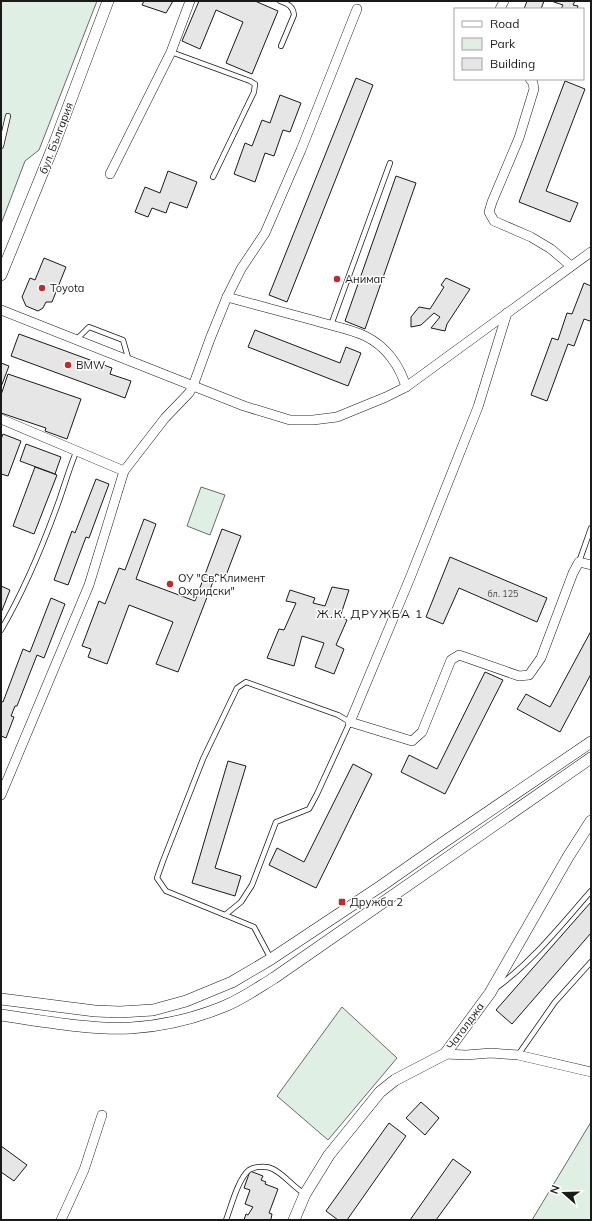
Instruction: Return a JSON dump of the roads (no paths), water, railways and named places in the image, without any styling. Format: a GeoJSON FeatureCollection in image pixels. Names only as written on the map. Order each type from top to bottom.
{"type":"FeatureCollection","features":[{"type":"Feature","properties":{"kind":"street","name":"бул. България"},"geometry":{"type":"LineString","coordinates":[[1,275],[55,142],[108,1]]}},
{"type":"Feature","properties":{"kind":"street"},"geometry":{"type":"LineString","coordinates":[[110,174],[171,52],[190,1]]}},
{"type":"Feature","properties":{"kind":"street"},"geometry":{"type":"LineString","coordinates":[[1,795],[6,777],[89,585],[124,471],[165,418],[189,393],[193,386],[227,297],[241,269],[265,233],[301,150],[358,9]]}},
{"type":"Feature","properties":{"kind":"street"},"geometry":{"type":"LineString","coordinates":[[531,80],[534,89],[519,138],[492,202],[490,212],[494,221],[531,237],[551,249],[571,266]]}},
{"type":"Feature","properties":{"kind":"street"},"geometry":{"type":"LineString","coordinates":[[1,310],[244,406],[290,420],[337,418],[406,387],[591,252]]}},
{"type":"Feature","properties":{"kind":"street"},"geometry":{"type":"LineString","coordinates":[[227,297],[366,336],[385,351],[394,361],[403,376],[406,387]]}},
{"type":"Feature","properties":{"kind":"street"},"geometry":{"type":"LineString","coordinates":[[507,313],[478,407],[410,578],[350,722],[412,741],[422,732],[451,660],[459,655],[519,676],[529,675],[541,658],[573,574],[580,562],[591,565]]}},
{"type":"Feature","properties":{"kind":"street"},"geometry":{"type":"LineString","coordinates":[[2,422],[124,471]]}},
{"type":"Feature","properties":{"kind":"street"},"geometry":{"type":"LineString","coordinates":[[1,999],[95,1011],[120,1012],[153,1010],[186,1001],[232,982],[271,959],[381,886],[591,742]]}},
{"type":"Feature","properties":{"kind":"street"},"geometry":{"type":"LineString","coordinates":[[1,1015],[101,1028],[132,1028],[176,1022],[194,1018],[222,1008],[247,995],[274,978],[591,758]]}},
{"type":"Feature","properties":{"kind":"street","name":"Чаталджа"},"geometry":{"type":"LineString","coordinates":[[294,1220],[305,1194],[329,1155],[380,1092],[395,1080],[445,1054],[490,992],[568,857],[591,821]]}},
{"type":"Feature","properties":{"kind":"street"},"geometry":{"type":"LineString","coordinates":[[445,1054],[466,1055],[491,1053],[518,1055],[591,1072]]}},
{"type":"Feature","properties":{"kind":"street"},"geometry":{"type":"LineString","coordinates":[[60,1220],[84,1170],[102,1115]]}},
{"type":"Feature","properties":{"kind":"lane"},"geometry":{"type":"LineString","coordinates":[[280,1],[290,5],[294,15],[281,46]]}},
{"type":"Feature","properties":{"kind":"lane"},"geometry":{"type":"LineString","coordinates":[[171,52],[255,84],[254,92],[213,177]]}},
{"type":"Feature","properties":{"kind":"lane"},"geometry":{"type":"LineString","coordinates":[[1,146],[8,116]]}},
{"type":"Feature","properties":{"kind":"lane"},"geometry":{"type":"LineString","coordinates":[[331,326],[390,163]]}},
{"type":"Feature","properties":{"kind":"lane"},"geometry":{"type":"LineString","coordinates":[[76,340],[89,327],[122,340],[129,361]]}},
{"type":"Feature","properties":{"kind":"lane"},"geometry":{"type":"LineString","coordinates":[[1,630],[14,607],[36,559],[76,452]]}},
{"type":"Feature","properties":{"kind":"lane"},"geometry":{"type":"LineString","coordinates":[[580,562],[591,528]]}},
{"type":"Feature","properties":{"kind":"lane"},"geometry":{"type":"LineString","coordinates":[[225,915],[241,902],[252,885],[276,822],[309,809],[350,722],[338,715],[246,682],[237,688],[203,759],[163,861],[158,878],[166,891],[254,928],[271,959]]}},
{"type":"Feature","properties":{"kind":"lane"},"geometry":{"type":"LineString","coordinates":[[490,992],[514,975],[539,950],[591,891]]}},
{"type":"Feature","properties":{"kind":"lane"},"geometry":{"type":"LineString","coordinates":[[518,1055],[555,1002],[591,962]]}},
{"type":"Feature","properties":{"kind":"lane"},"geometry":{"type":"LineString","coordinates":[[226,1220],[244,1177],[250,1170],[258,1167],[272,1169],[282,1175],[305,1194]]}},
{"type":"Feature","properties":{"kind":"place","name":"Анимаг"},"geometry":{"type":"Point","coordinates":[337,279]}},
{"type":"Feature","properties":{"kind":"place","name":"Toyota"},"geometry":{"type":"Point","coordinates":[42,288]}},
{"type":"Feature","properties":{"kind":"place","name":"BMW"},"geometry":{"type":"Point","coordinates":[68,365]}},
{"type":"Feature","properties":{"kind":"place","name":"ОУ \"Св. Климент Охридски\""},"geometry":{"type":"Point","coordinates":[170,584]}},
{"type":"Feature","properties":{"kind":"place","name":"Дружба 2"},"geometry":{"type":"Point","coordinates":[342,902]}},
{"type":"Feature","properties":{"kind":"district","name":"Ж.К. ДРУЖБА 1"},"geometry":{"type":"Point","coordinates":[370,613]}}]}
